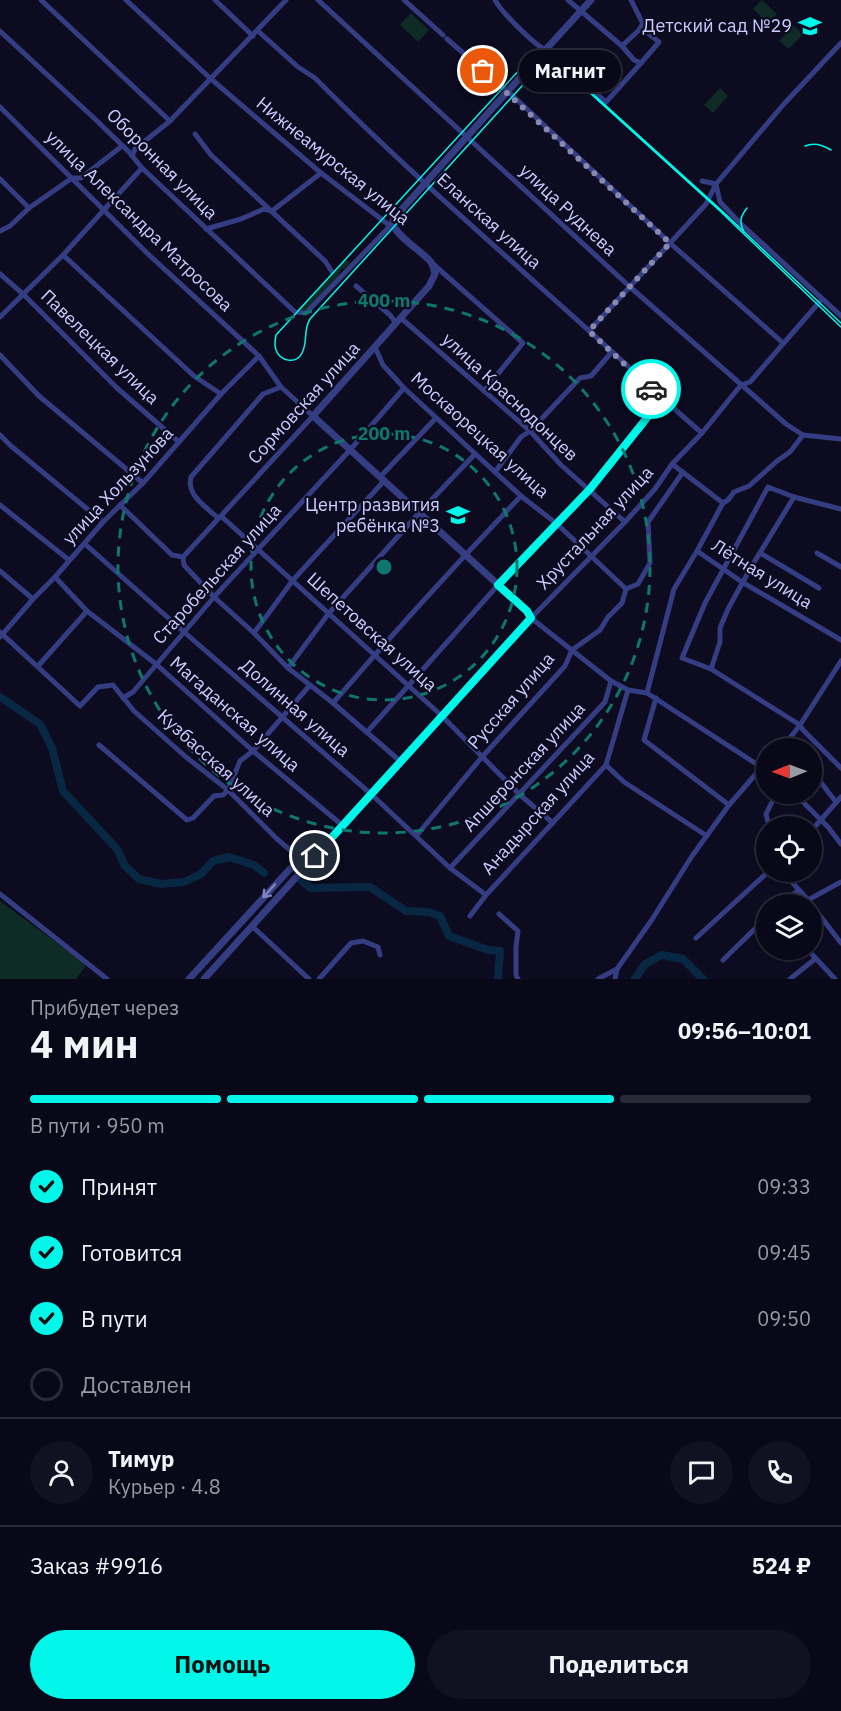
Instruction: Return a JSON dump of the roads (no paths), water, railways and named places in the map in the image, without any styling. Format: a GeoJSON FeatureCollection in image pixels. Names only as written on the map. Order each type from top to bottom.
{"type":"FeatureCollection","features":[{"type":"Feature","properties":{"kind":"street"},"geometry":{"type":"LineString","coordinates":[[40,0],[170,121]]}},
{"type":"Feature","properties":{"kind":"street","name":"Нижнеамурская улица"},"geometry":{"type":"LineString","coordinates":[[126,0],[211,80],[385,223],[392,224],[411,245],[523,343],[484,391]]}},
{"type":"Feature","properties":{"kind":"street","name":"Еланская улица"},"geometry":{"type":"LineString","coordinates":[[215,0],[255,34],[315,78],[425,184],[702,433]]}},
{"type":"Feature","properties":{"kind":"street"},"geometry":{"type":"LineString","coordinates":[[132,156],[135,149],[170,121],[211,80],[286,0]]}},
{"type":"Feature","properties":{"kind":"street","name":"улица Руднева"},"geometry":{"type":"LineString","coordinates":[[318,0],[629,286],[786,424],[803,435]]}},
{"type":"Feature","properties":{"kind":"street"},"geometry":{"type":"LineString","coordinates":[[404,0],[783,343]]}},
{"type":"Feature","properties":{"kind":"street"},"geometry":{"type":"LineString","coordinates":[[495,0],[503,12],[537,45],[606,102],[659,42],[649,34],[631,0]]}},
{"type":"Feature","properties":{"kind":"street"},"geometry":{"type":"LineString","coordinates":[[568,0],[622,46],[634,60],[641,63]]}},
{"type":"Feature","properties":{"kind":"street"},"geometry":{"type":"LineString","coordinates":[[392,224],[398,212],[591,0]]}},
{"type":"Feature","properties":{"kind":"street"},"geometry":{"type":"LineString","coordinates":[[622,46],[643,24]]}},
{"type":"Feature","properties":{"kind":"street","name":"Оборонная улица"},"geometry":{"type":"LineString","coordinates":[[0,31],[295,312],[306,313],[392,224]]}},
{"type":"Feature","properties":{"kind":"street"},"geometry":{"type":"LineString","coordinates":[[589,331],[706,204],[716,184],[783,105],[841,44]]}},
{"type":"Feature","properties":{"kind":"street","name":"улица Александра Матросова"},"geometry":{"type":"LineString","coordinates":[[0,107],[149,255],[259,356],[281,387],[313,416]]}},
{"type":"Feature","properties":{"kind":"street"},"geometry":{"type":"LineString","coordinates":[[195,134],[211,155],[325,261],[332,272]]}},
{"type":"Feature","properties":{"kind":"street"},"geometry":{"type":"LineString","coordinates":[[0,231],[10,226],[29,208],[72,178],[81,178],[122,146]]}},
{"type":"Feature","properties":{"kind":"street"},"geometry":{"type":"LineString","coordinates":[[0,317],[63,255],[142,168]]}},
{"type":"Feature","properties":{"kind":"street"},"geometry":{"type":"LineString","coordinates":[[272,211],[321,172]]}},
{"type":"Feature","properties":{"kind":"street"},"geometry":{"type":"LineString","coordinates":[[0,179],[29,208]]}},
{"type":"Feature","properties":{"kind":"street"},"geometry":{"type":"LineString","coordinates":[[702,181],[716,184]]}},
{"type":"Feature","properties":{"kind":"street"},"geometry":{"type":"LineString","coordinates":[[716,184],[720,202],[841,316]]}},
{"type":"Feature","properties":{"kind":"street"},"geometry":{"type":"LineString","coordinates":[[206,229],[241,219],[264,209],[272,211]]}},
{"type":"Feature","properties":{"kind":"street"},"geometry":{"type":"LineString","coordinates":[[63,255],[194,376],[221,394]]}},
{"type":"Feature","properties":{"kind":"street","name":"Сормовская улица"},"geometry":{"type":"LineString","coordinates":[[183,557],[429,286],[435,274],[432,262]]}},
{"type":"Feature","properties":{"kind":"street","name":"Павелецкая улица"},"geometry":{"type":"LineString","coordinates":[[0,274],[117,388],[179,442]]}},
{"type":"Feature","properties":{"kind":"street","name":"улица Краснодонцев"},"geometry":{"type":"LineString","coordinates":[[356,286],[530,431],[561,465],[625,522]]}},
{"type":"Feature","properties":{"kind":"street","name":"Хрустальная улица"},"geometry":{"type":"LineString","coordinates":[[204,979],[531,618],[655,489],[672,464],[702,433],[741,385],[750,382],[822,299]]}},
{"type":"Feature","properties":{"kind":"street","name":"Москворецкая улица"},"geometry":{"type":"LineString","coordinates":[[375,347],[383,365],[404,388],[626,589]]}},
{"type":"Feature","properties":{"kind":"street"},"geometry":{"type":"LineString","coordinates":[[495,472],[521,437],[530,431],[580,378],[591,376],[610,354],[608,348]]}},
{"type":"Feature","properties":{"kind":"street"},"geometry":{"type":"LineString","coordinates":[[0,355],[39,396],[143,483]]}},
{"type":"Feature","properties":{"kind":"street","name":"улица Хользунова"},"geometry":{"type":"LineString","coordinates":[[1,634],[103,522],[143,483],[221,394],[259,356]]}},
{"type":"Feature","properties":{"kind":"street","name":"Шепетовская улица"},"geometry":{"type":"LineString","coordinates":[[281,387],[263,394],[191,477],[189,483],[194,495],[293,580],[442,716],[519,794],[553,823]]}},
{"type":"Feature","properties":{"kind":"street","name":"Старобельская улица"},"geometry":{"type":"LineString","coordinates":[[123,698],[134,692],[214,597],[404,388]]}},
{"type":"Feature","properties":{"kind":"street"},"geometry":{"type":"LineString","coordinates":[[367,732],[498,585],[590,489],[662,399]]}},
{"type":"Feature","properties":{"kind":"street"},"geometry":{"type":"LineString","coordinates":[[313,416],[527,611],[531,618],[611,681],[628,690],[647,693],[756,761]]}},
{"type":"Feature","properties":{"kind":"street"},"geometry":{"type":"LineString","coordinates":[[254,633],[293,580],[436,418]]}},
{"type":"Feature","properties":{"kind":"street"},"geometry":{"type":"LineString","coordinates":[[0,435],[103,522]]}},
{"type":"Feature","properties":{"kind":"street"},"geometry":{"type":"LineString","coordinates":[[647,693],[674,589],[723,503],[734,492],[749,486],[790,452],[803,435],[841,438]]}},
{"type":"Feature","properties":{"kind":"street"},"geometry":{"type":"LineString","coordinates":[[288,668],[329,613],[475,454]]}},
{"type":"Feature","properties":{"kind":"street"},"geometry":{"type":"LineString","coordinates":[[672,464],[723,503]]}},
{"type":"Feature","properties":{"kind":"street","name":"Русская улица"},"geometry":{"type":"LineString","coordinates":[[417,835],[482,757],[565,666],[572,650],[600,630],[608,617],[622,603],[626,589],[638,584],[650,563],[648,522],[684,472]]}},
{"type":"Feature","properties":{"kind":"street"},"geometry":{"type":"LineString","coordinates":[[841,509],[794,497],[768,487],[705,603],[682,658],[711,669],[800,725],[841,768]]}},
{"type":"Feature","properties":{"kind":"street"},"geometry":{"type":"LineString","coordinates":[[333,703],[521,496]]}},
{"type":"Feature","properties":{"kind":"street"},"geometry":{"type":"LineString","coordinates":[[711,669],[720,642],[720,628],[742,582],[794,497]]}},
{"type":"Feature","properties":{"kind":"street"},"geometry":{"type":"LineString","coordinates":[[0,505],[69,561]]}},
{"type":"Feature","properties":{"kind":"street"},"geometry":{"type":"LineString","coordinates":[[120,505],[172,555],[183,557],[184,566],[288,668],[333,703],[400,761]]}},
{"type":"Feature","properties":{"kind":"street","name":"Долинная улица"},"geometry":{"type":"LineString","coordinates":[[85,544],[371,794],[450,868],[486,895]]}},
{"type":"Feature","properties":{"kind":"street","name":"Лётная улица"},"geometry":{"type":"LineString","coordinates":[[697,551],[742,582],[841,640]]}},
{"type":"Feature","properties":{"kind":"street"},"geometry":{"type":"LineString","coordinates":[[760,553],[819,588]]}},
{"type":"Feature","properties":{"kind":"street"},"geometry":{"type":"LineString","coordinates":[[817,553],[841,567]]}},
{"type":"Feature","properties":{"kind":"street"},"geometry":{"type":"LineString","coordinates":[[0,571],[33,599]]}},
{"type":"Feature","properties":{"kind":"street","name":"Магаданская улица"},"geometry":{"type":"LineString","coordinates":[[55,577],[87,611],[156,664],[253,751],[342,825]]}},
{"type":"Feature","properties":{"kind":"street"},"geometry":{"type":"LineString","coordinates":[[1,634],[38,666],[87,611]]}},
{"type":"Feature","properties":{"kind":"street"},"geometry":{"type":"LineString","coordinates":[[792,738],[841,661]]}},
{"type":"Feature","properties":{"kind":"street","name":"Кузбасская улица"},"geometry":{"type":"LineString","coordinates":[[38,666],[80,706],[98,687],[113,685],[134,711],[228,790],[277,839],[302,860]]}},
{"type":"Feature","properties":{"kind":"street","name":"Апшеронская улица"},"geometry":{"type":"LineString","coordinates":[[450,868],[604,702],[611,681]]}},
{"type":"Feature","properties":{"kind":"street"},"geometry":{"type":"LineString","coordinates":[[99,745],[188,820],[193,818],[214,796],[223,795],[228,790],[240,761],[253,751],[310,685]]}},
{"type":"Feature","properties":{"kind":"street","name":"Анадырская улица"},"geometry":{"type":"LineString","coordinates":[[470,916],[486,895],[606,765],[628,690]]}},
{"type":"Feature","properties":{"kind":"street"},"geometry":{"type":"LineString","coordinates":[[656,698],[644,740],[729,806]]}},
{"type":"Feature","properties":{"kind":"street"},"geometry":{"type":"LineString","coordinates":[[606,765],[624,782],[706,836]]}},
{"type":"Feature","properties":{"kind":"street"},"geometry":{"type":"LineString","coordinates":[[615,979],[617,969],[651,921],[692,855],[729,806],[756,777]]}},
{"type":"Feature","properties":{"kind":"street"},"geometry":{"type":"LineString","coordinates":[[822,782],[839,800],[822,820],[841,844]]}},
{"type":"Feature","properties":{"kind":"street"},"geometry":{"type":"LineString","coordinates":[[805,804],[818,816]]}},
{"type":"Feature","properties":{"kind":"street"},"geometry":{"type":"LineString","coordinates":[[189,979],[289,870],[302,860],[315,856]]}},
{"type":"Feature","properties":{"kind":"street"},"geometry":{"type":"LineString","coordinates":[[696,938],[757,882]]}},
{"type":"Feature","properties":{"kind":"street"},"geometry":{"type":"LineString","coordinates":[[792,882],[803,894]]}},
{"type":"Feature","properties":{"kind":"street"},"geometry":{"type":"LineString","coordinates":[[819,894],[841,882]]}},
{"type":"Feature","properties":{"kind":"street"},"geometry":{"type":"LineString","coordinates":[[794,894],[799,890]]}},
{"type":"Feature","properties":{"kind":"street"},"geometry":{"type":"LineString","coordinates":[[0,894],[107,979]]}},
{"type":"Feature","properties":{"kind":"street"},"geometry":{"type":"LineString","coordinates":[[499,914],[518,931],[516,975],[518,979]]}},
{"type":"Feature","properties":{"kind":"street"},"geometry":{"type":"LineString","coordinates":[[822,916],[838,934],[841,943]]}},
{"type":"Feature","properties":{"kind":"street"},"geometry":{"type":"LineString","coordinates":[[252,926],[309,979]]}},
{"type":"Feature","properties":{"kind":"street"},"geometry":{"type":"LineString","coordinates":[[723,960],[756,928]]}},
{"type":"Feature","properties":{"kind":"street"},"geometry":{"type":"LineString","coordinates":[[320,979],[351,943],[363,941],[378,947],[380,956]]}},
{"type":"Feature","properties":{"kind":"street"},"geometry":{"type":"LineString","coordinates":[[790,979],[814,960]]}},
{"type":"Feature","properties":{"kind":"street"},"geometry":{"type":"LineString","coordinates":[[816,960],[835,979]]}},
{"type":"Feature","properties":{"kind":"street"},"geometry":{"type":"LineString","coordinates":[[598,979],[617,969]]}},
{"type":"Feature","properties":{"kind":"waterway"},"geometry":{"type":"LineString","coordinates":[[0,697],[40,724],[52,748],[63,791],[117,849],[125,866],[139,879],[161,884],[184,882],[201,874],[213,861],[229,857],[254,865],[264,873]]}},
{"type":"Feature","properties":{"kind":"waterway"},"geometry":{"type":"LineString","coordinates":[[302,881],[311,888],[370,887],[406,911],[428,912],[440,916],[449,936],[488,950],[500,951],[498,979]]}},
{"type":"Feature","properties":{"kind":"waterway"},"geometry":{"type":"LineString","coordinates":[[635,979],[645,964],[662,955],[683,959],[703,979]]}},
{"type":"Feature","properties":{"kind":"tram line"},"geometry":{"type":"LineString","coordinates":[[841,323],[721,210],[561,65],[541,53],[533,55],[276,335],[275,344],[278,354],[284,359],[292,360],[299,357],[304,349],[310,319],[541,65],[546,63],[559,65],[720,211],[841,327]]}},
{"type":"Feature","properties":{"kind":"tram line"},"geometry":{"type":"LineString","coordinates":[[805,146],[812,144],[831,150]]}},
{"type":"Feature","properties":{"kind":"tram line"},"geometry":{"type":"LineString","coordinates":[[744,232],[741,220],[747,208]]}},
{"type":"Feature","properties":{"kind":"place","name":"Детский сад №29"},"geometry":{"type":"Point","coordinates":[810,26]}},
{"type":"Feature","properties":{"kind":"place","name":"Магнит"},"geometry":{"type":"Point","coordinates":[483,71]}},
{"type":"Feature","properties":{"kind":"place","name":"Центр развития ребёнка №3"},"geometry":{"type":"Point","coordinates":[458,515]}}]}
